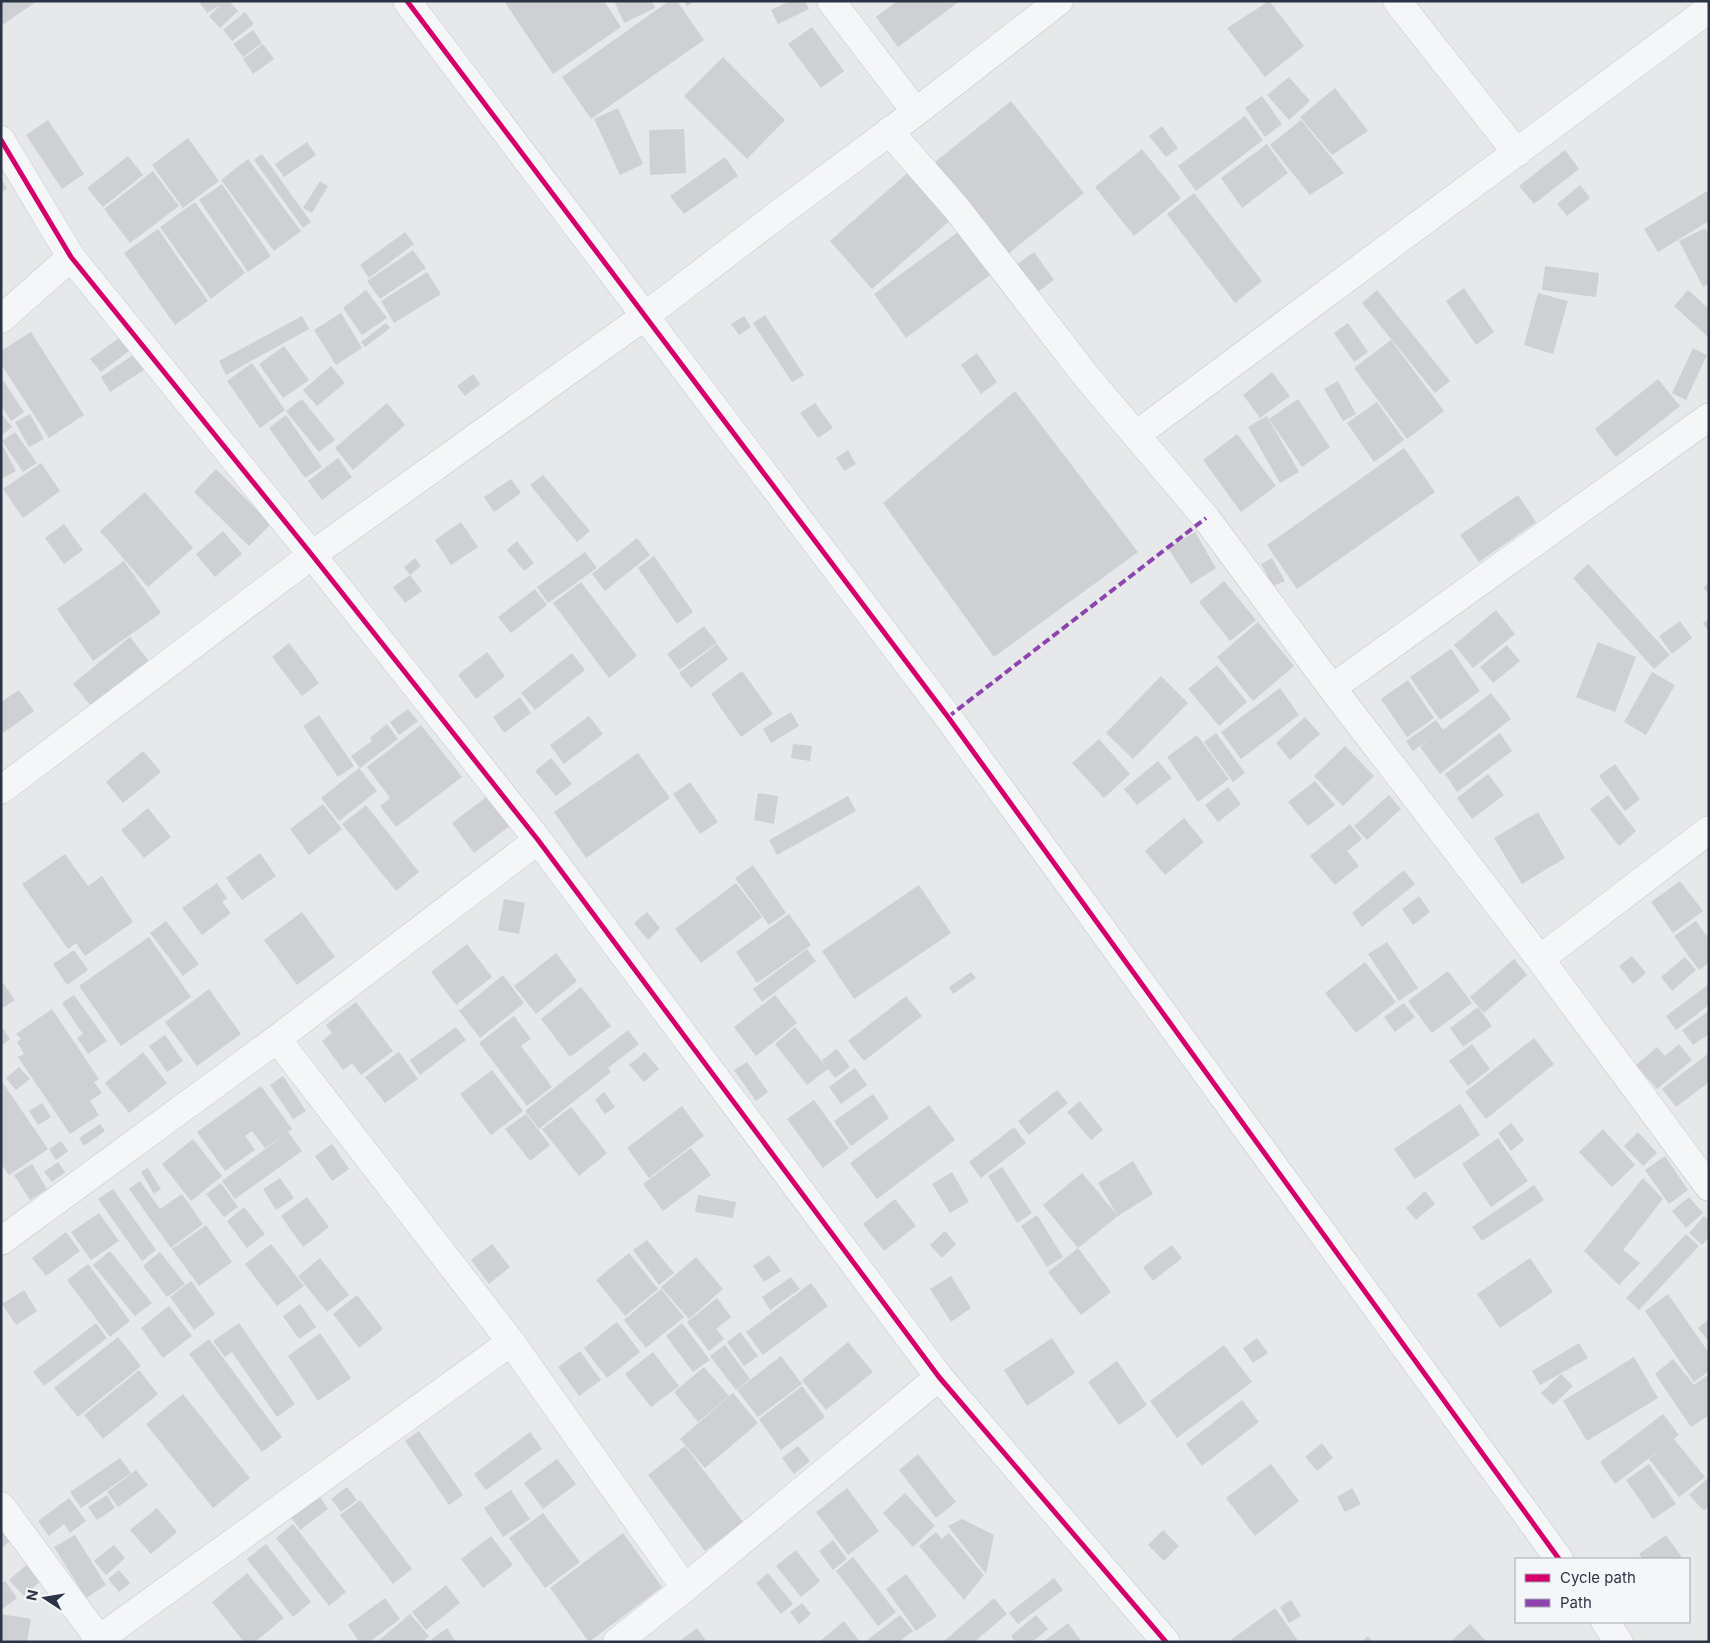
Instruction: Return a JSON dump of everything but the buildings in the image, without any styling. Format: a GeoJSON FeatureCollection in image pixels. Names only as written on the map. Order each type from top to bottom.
{"type":"FeatureCollection","features":[{"type":"Feature","properties":{"kind":"street"},"geometry":{"type":"LineString","coordinates":[[407,1],[948,717],[1559,1558]]}},
{"type":"Feature","properties":{"kind":"street"},"geometry":{"type":"LineString","coordinates":[[831,1],[916,112]]}},
{"type":"Feature","properties":{"kind":"street"},"geometry":{"type":"LineString","coordinates":[[1,790],[312,555],[645,316],[916,112],[1059,1]]}},
{"type":"Feature","properties":{"kind":"street"},"geometry":{"type":"LineString","coordinates":[[1397,1],[1517,153]]}},
{"type":"Feature","properties":{"kind":"street"},"geometry":{"type":"LineString","coordinates":[[1136,435],[1709,9]]}},
{"type":"Feature","properties":{"kind":"street"},"geometry":{"type":"LineString","coordinates":[[889,131],[957,209],[1086,376],[1206,518],[1709,1187]]}},
{"type":"Feature","properties":{"kind":"street"},"geometry":{"type":"LineString","coordinates":[[1,140],[71,257],[312,555],[538,840],[939,1377],[1166,1642]]}},
{"type":"Feature","properties":{"kind":"street"},"geometry":{"type":"LineString","coordinates":[[1,318],[71,257]]}},
{"type":"Feature","properties":{"kind":"street"},"geometry":{"type":"LineString","coordinates":[[1332,688],[1709,417]]}},
{"type":"Feature","properties":{"kind":"street"},"geometry":{"type":"LineString","coordinates":[[1540,960],[1709,830]]}},
{"type":"Feature","properties":{"kind":"street"},"geometry":{"type":"LineString","coordinates":[[1,1241],[277,1038],[538,840]]}},
{"type":"Feature","properties":{"kind":"street"},"geometry":{"type":"LineString","coordinates":[[277,1038],[511,1342],[685,1588]]}},
{"type":"Feature","properties":{"kind":"street"},"geometry":{"type":"LineString","coordinates":[[1,1506],[97,1640],[511,1342]]}},
{"type":"Feature","properties":{"kind":"street"},"geometry":{"type":"LineString","coordinates":[[617,1642],[685,1588],[939,1377]]}},
{"type":"Feature","properties":{"kind":"street"},"geometry":{"type":"LineString","coordinates":[[1606,1623],[1619,1642]]}},
{"type":"Feature","properties":{"kind":"marked path"},"geometry":{"type":"LineString","coordinates":[[948,717],[1206,518]]}},
{"type":"Feature","properties":{"kind":"cycle path"},"geometry":{"type":"LineString","coordinates":[[407,1],[948,717],[1558,1558]]}},
{"type":"Feature","properties":{"kind":"cycle path"},"geometry":{"type":"LineString","coordinates":[[1,140],[71,257],[312,555],[538,840],[939,1377],[1166,1642]]}}]}
